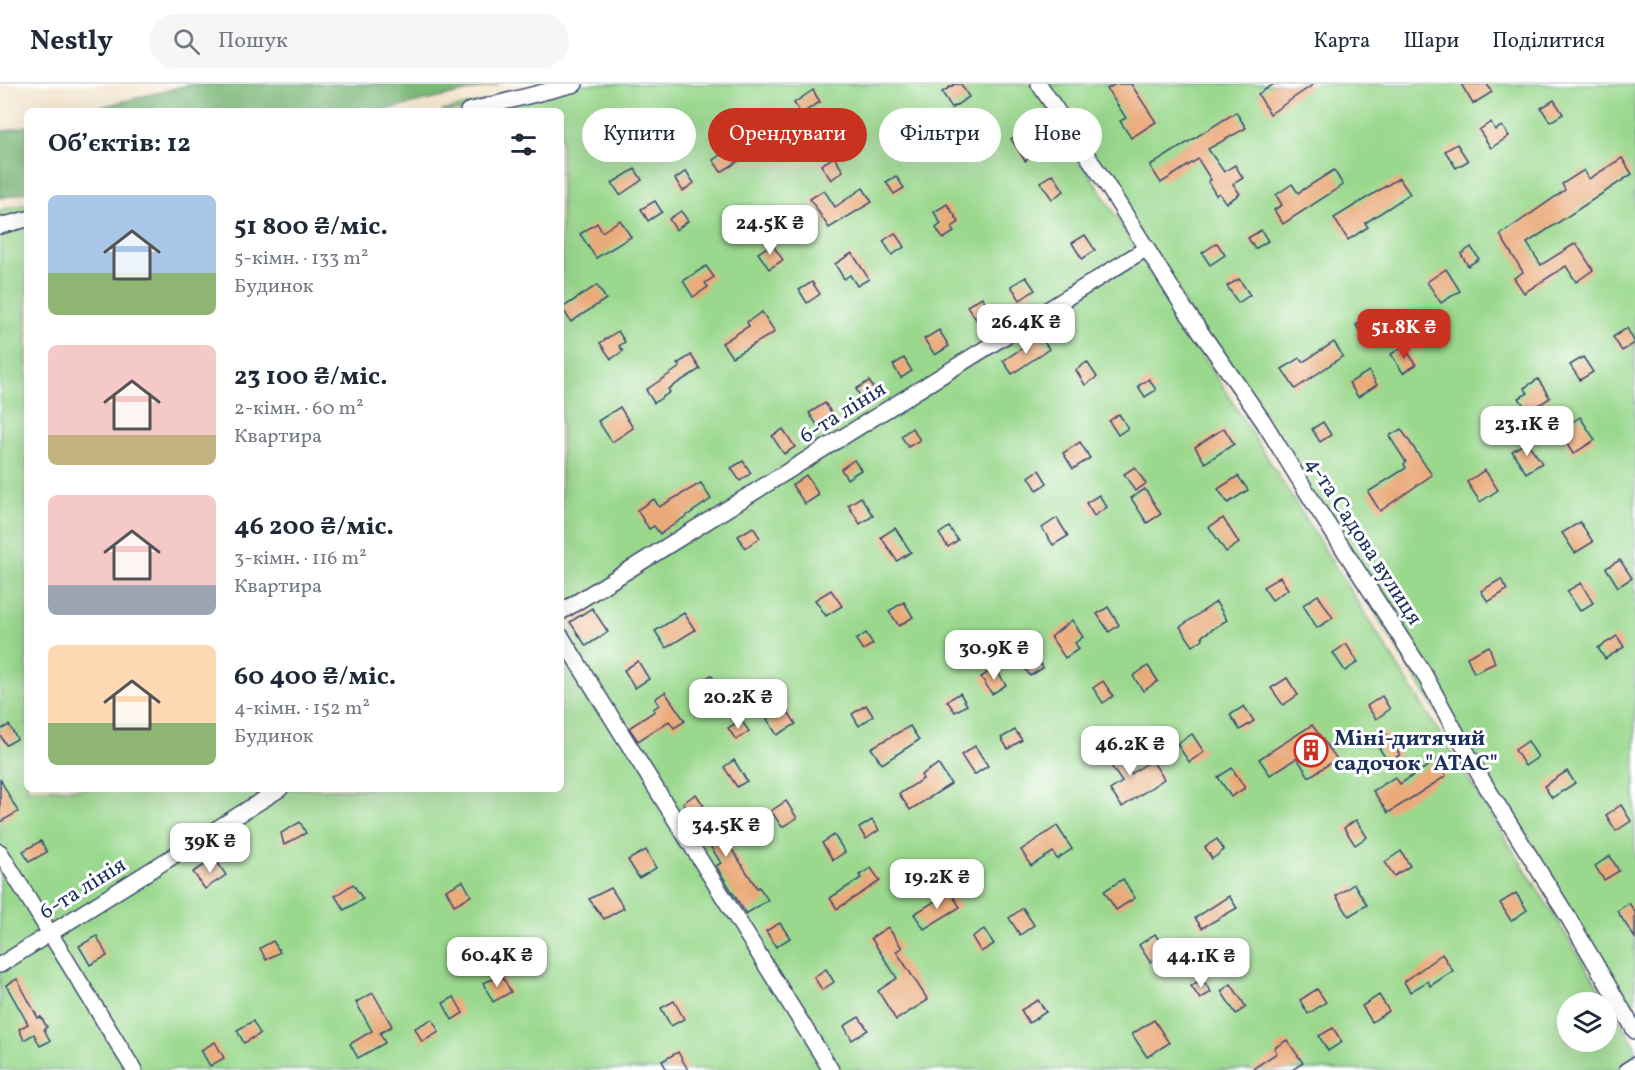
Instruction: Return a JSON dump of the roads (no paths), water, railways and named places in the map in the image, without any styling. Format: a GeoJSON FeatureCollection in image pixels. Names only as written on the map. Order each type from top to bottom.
{"type":"FeatureCollection","features":[{"type":"Feature","properties":{"kind":"street"},"geometry":{"type":"LineString","coordinates":[[480,108],[575,84]]}},
{"type":"Feature","properties":{"kind":"street","name":"4-та Садова вулиця"},"geometry":{"type":"LineString","coordinates":[[1039,84],[1184,308],[1263,421],[1423,672],[1481,778],[1568,917],[1635,1031]]}},
{"type":"Feature","properties":{"kind":"street"},"geometry":{"type":"LineString","coordinates":[[0,226],[24,220]]}},
{"type":"Feature","properties":{"kind":"street","name":"6-та лінія"},"geometry":{"type":"LineString","coordinates":[[564,610],[1147,248]]}},
{"type":"Feature","properties":{"kind":"street"},"geometry":{"type":"LineString","coordinates":[[564,641],[831,1070]]}},
{"type":"Feature","properties":{"kind":"street","name":"6-та лінія"},"geometry":{"type":"LineString","coordinates":[[0,965],[275,792]]}},
{"type":"Feature","properties":{"kind":"street"},"geometry":{"type":"LineString","coordinates":[[0,852],[135,1070]]}},
{"type":"Feature","properties":{"kind":"street"},"geometry":{"type":"LineString","coordinates":[[1627,1070],[1635,1065]]}},
{"type":"Feature","properties":{"kind":"place","name":"Міні-дитячий садочок \"АТАС\""},"geometry":{"type":"Point","coordinates":[1311,750]}}]}
